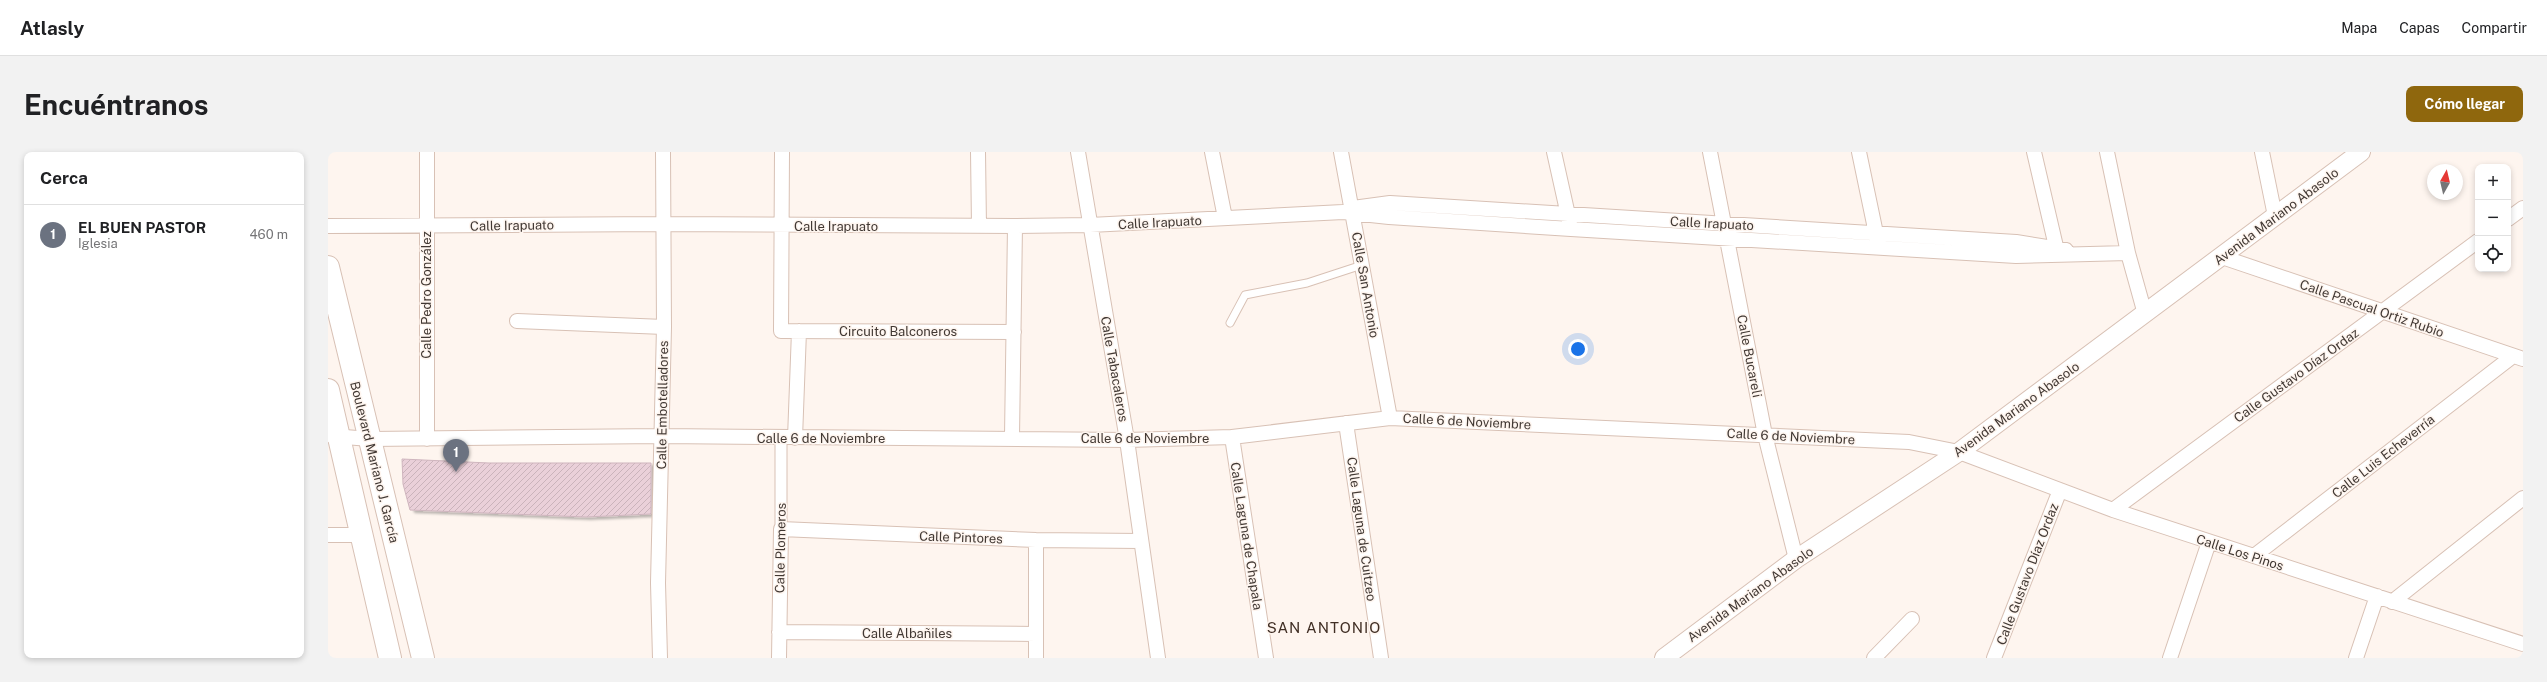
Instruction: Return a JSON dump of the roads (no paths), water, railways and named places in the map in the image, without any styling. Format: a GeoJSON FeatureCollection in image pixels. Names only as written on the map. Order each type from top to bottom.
{"type":"FeatureCollection","features":[{"type":"Feature","properties":{"kind":"main road","name":"Boulevard Mariano J. García"},"geometry":{"type":"LineString","coordinates":[[328,267],[423,658]]}},
{"type":"Feature","properties":{"kind":"main road"},"geometry":{"type":"LineString","coordinates":[[328,390],[334,436],[361,535],[390,658]]}},
{"type":"Feature","properties":{"kind":"street","name":"Calle Pedro González"},"geometry":{"type":"LineString","coordinates":[[427,152],[427,439]]}},
{"type":"Feature","properties":{"kind":"street","name":"Calle Embotelladores"},"geometry":{"type":"LineString","coordinates":[[660,658],[661,436],[664,327],[662,224],[663,152]]}},
{"type":"Feature","properties":{"kind":"street"},"geometry":{"type":"LineString","coordinates":[[781,226],[782,152]]}},
{"type":"Feature","properties":{"kind":"street"},"geometry":{"type":"LineString","coordinates":[[978,152],[979,226]]}},
{"type":"Feature","properties":{"kind":"street","name":"Calle Tabacaleros"},"geometry":{"type":"LineString","coordinates":[[1078,152],[1127,440],[1158,658]]}},
{"type":"Feature","properties":{"kind":"street"},"geometry":{"type":"LineString","coordinates":[[1212,152],[1225,218]]}},
{"type":"Feature","properties":{"kind":"street","name":"Calle San Antonio"},"geometry":{"type":"LineString","coordinates":[[1341,152],[1349,211],[1362,265],[1390,418]]}},
{"type":"Feature","properties":{"kind":"street"},"geometry":{"type":"LineString","coordinates":[[1554,152],[1571,229]]}},
{"type":"Feature","properties":{"kind":"street","name":"Calle Bucareli"},"geometry":{"type":"LineString","coordinates":[[1710,152],[1765,435],[1796,559]]}},
{"type":"Feature","properties":{"kind":"street"},"geometry":{"type":"LineString","coordinates":[[1858,152],[1878,240]]}},
{"type":"Feature","properties":{"kind":"street"},"geometry":{"type":"LineString","coordinates":[[2034,152],[2057,252]]}},
{"type":"Feature","properties":{"kind":"street"},"geometry":{"type":"LineString","coordinates":[[2106,152],[2128,253],[2145,314]]}},
{"type":"Feature","properties":{"kind":"street"},"geometry":{"type":"LineString","coordinates":[[2262,152],[2275,216]]}},
{"type":"Feature","properties":{"kind":"street","name":"Avenida Mariano Abasolo"},"geometry":{"type":"LineString","coordinates":[[1664,658],[1796,559],[1959,452],[2361,152]]}},
{"type":"Feature","properties":{"kind":"street","name":"Calle Irapuato"},"geometry":{"type":"LineString","coordinates":[[328,226],[662,224],[781,226],[1090,225],[1349,211],[1390,203],[1725,224],[1878,240]]}},
{"type":"Feature","properties":{"kind":"street"},"geometry":{"type":"LineString","coordinates":[[2511,217],[2523,208]]}},
{"type":"Feature","properties":{"kind":"street","name":"Calle Irapuato"},"geometry":{"type":"LineString","coordinates":[[1349,211],[1571,229],[1727,239],[2016,242],[2057,252],[2128,253]]}},
{"type":"Feature","properties":{"kind":"street","name":"Circuito Balconeros"},"geometry":{"type":"LineString","coordinates":[[781,226],[781,331],[1014,332]]}},
{"type":"Feature","properties":{"kind":"street"},"geometry":{"type":"LineString","coordinates":[[1012,438],[1015,226]]}},
{"type":"Feature","properties":{"kind":"street","name":"Calle Gustavo Díaz Ordaz"},"geometry":{"type":"LineString","coordinates":[[2113,510],[2475,243]]}},
{"type":"Feature","properties":{"kind":"street","name":"Calle Pascual Ortiz Rubio"},"geometry":{"type":"LineString","coordinates":[[2222,257],[2518,357]]}},
{"type":"Feature","properties":{"kind":"street"},"geometry":{"type":"LineString","coordinates":[[517,321],[664,327]]}},
{"type":"Feature","properties":{"kind":"street","name":"Calle Plomeros"},"geometry":{"type":"LineString","coordinates":[[779,658],[781,529],[798,331]]}},
{"type":"Feature","properties":{"kind":"street","name":"Calle Luis Echeverría"},"geometry":{"type":"LineString","coordinates":[[2254,556],[2518,357]]}},
{"type":"Feature","properties":{"kind":"street","name":"Calle 6 de Noviembre"},"geometry":{"type":"LineString","coordinates":[[334,436],[370,439],[661,436],[1127,440],[1232,437],[1390,418],[1909,442],[1959,452]]}},
{"type":"Feature","properties":{"kind":"street","name":"Calle Laguna de Cuitzeo"},"geometry":{"type":"LineString","coordinates":[[1346,423],[1381,658]]}},
{"type":"Feature","properties":{"kind":"street","name":"Calle Laguna de Chapala"},"geometry":{"type":"LineString","coordinates":[[1232,437],[1266,658]]}},
{"type":"Feature","properties":{"kind":"street","name":"Calle Los Pinos"},"geometry":{"type":"LineString","coordinates":[[1959,452],[2113,510],[2523,644]]}},
{"type":"Feature","properties":{"kind":"street","name":"Calle Gustavo Díaz Ordaz"},"geometry":{"type":"LineString","coordinates":[[1994,658],[2060,490]]}},
{"type":"Feature","properties":{"kind":"street"},"geometry":{"type":"LineString","coordinates":[[2392,602],[2523,498]]}},
{"type":"Feature","properties":{"kind":"street","name":"Calle Pintores"},"geometry":{"type":"LineString","coordinates":[[781,529],[1036,540],[1141,541]]}},
{"type":"Feature","properties":{"kind":"street"},"geometry":{"type":"LineString","coordinates":[[328,535],[361,535]]}},
{"type":"Feature","properties":{"kind":"street"},"geometry":{"type":"LineString","coordinates":[[1036,540],[1036,658]]}},
{"type":"Feature","properties":{"kind":"street"},"geometry":{"type":"LineString","coordinates":[[2170,658],[2209,542]]}},
{"type":"Feature","properties":{"kind":"street"},"geometry":{"type":"LineString","coordinates":[[2356,658],[2377,596]]}},
{"type":"Feature","properties":{"kind":"street"},"geometry":{"type":"LineString","coordinates":[[1874,658],[1912,618]]}},
{"type":"Feature","properties":{"kind":"street","name":"Calle Albañiles"},"geometry":{"type":"LineString","coordinates":[[779,632],[1036,634]]}},
{"type":"Feature","properties":{"kind":"lane"},"geometry":{"type":"LineString","coordinates":[[1230,323],[1245,295],[1307,282],[1362,265]]}},
{"type":"Feature","properties":{"kind":"place","name":"EL BUEN PASTOR"},"geometry":{"type":"Point","coordinates":[456,472]}},
{"type":"Feature","properties":{"kind":"district","name":"SAN ANTONIO"},"geometry":{"type":"Point","coordinates":[1324,628]}}]}
